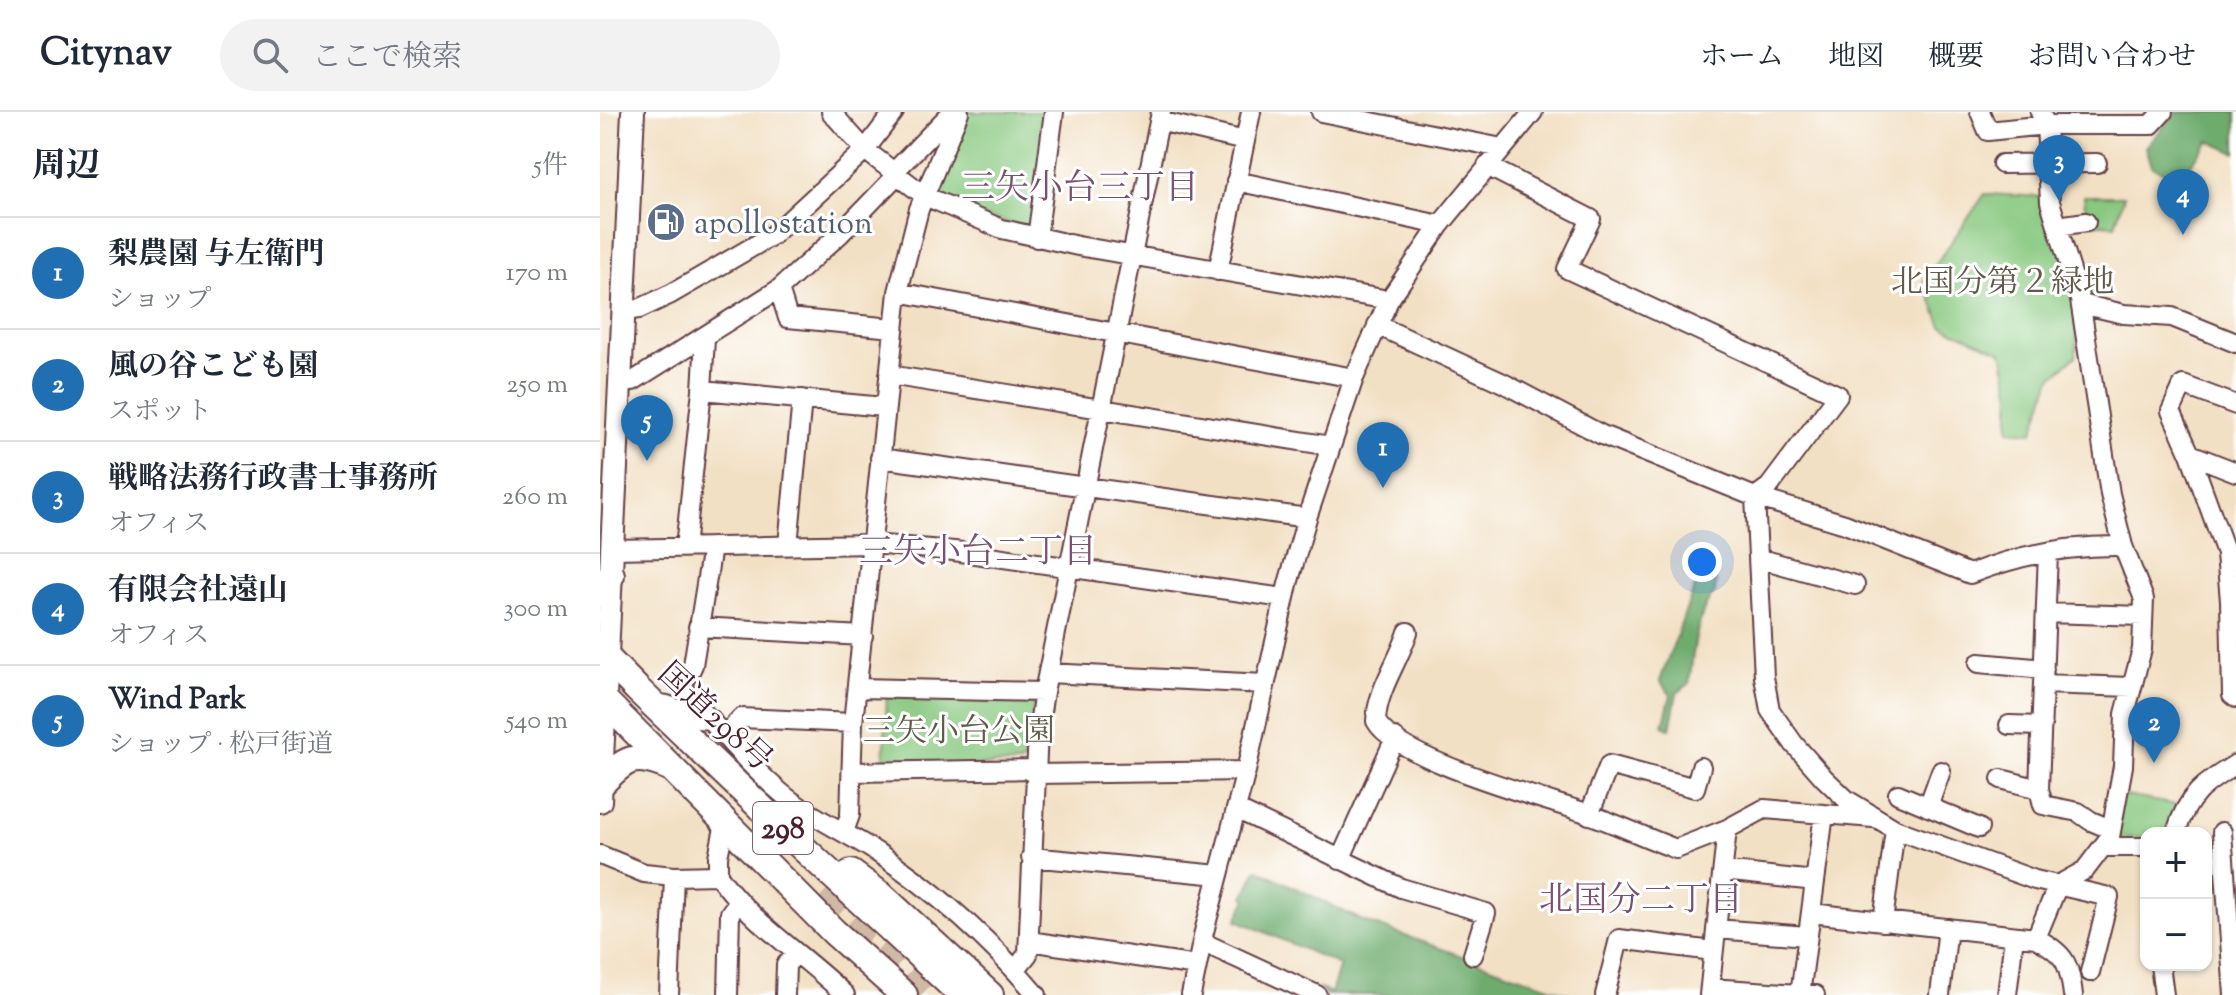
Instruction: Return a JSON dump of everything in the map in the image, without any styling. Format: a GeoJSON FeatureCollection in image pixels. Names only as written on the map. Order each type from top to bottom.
{"type":"FeatureCollection","features":[{"type":"Feature","properties":{"kind":"highway","name":"国道298号"},"geometry":{"type":"LineString","coordinates":[[604,654],[653,704],[962,995]]}},
{"type":"Feature","properties":{"kind":"highway","name":"国道298号"},"geometry":{"type":"LineString","coordinates":[[602,698],[834,932],[904,995]]}},
{"type":"Feature","properties":{"kind":"highway"},"geometry":{"type":"LineString","coordinates":[[601,784],[626,760],[650,759],[669,767]]}},
{"type":"Feature","properties":{"kind":"highway"},"geometry":{"type":"LineString","coordinates":[[762,806],[881,895],[990,995]]}},
{"type":"Feature","properties":{"kind":"highway"},"geometry":{"type":"LineString","coordinates":[[764,861],[809,925],[877,995]]}},
{"type":"Feature","properties":{"kind":"main road"},"geometry":{"type":"LineString","coordinates":[[600,801],[605,583],[612,549],[633,112]]}},
{"type":"Feature","properties":{"kind":"street"},"geometry":{"type":"LineString","coordinates":[[831,112],[865,150],[895,175],[925,196],[985,223],[1037,238],[1389,300]]}},
{"type":"Feature","properties":{"kind":"street"},"geometry":{"type":"LineString","coordinates":[[623,311],[639,309],[671,294],[773,235],[865,150],[894,112]]}},
{"type":"Feature","properties":{"kind":"street"},"geometry":{"type":"LineString","coordinates":[[620,381],[633,381],[779,289],[840,234],[952,112]]}},
{"type":"Feature","properties":{"kind":"street"},"geometry":{"type":"LineString","coordinates":[[844,832],[850,815],[853,723],[898,292],[925,196],[959,112]]}},
{"type":"Feature","properties":{"kind":"street"},"geometry":{"type":"LineString","coordinates":[[1037,238],[1054,112]]}},
{"type":"Feature","properties":{"kind":"street"},"geometry":{"type":"LineString","coordinates":[[1218,271],[1251,112]]}},
{"type":"Feature","properties":{"kind":"street"},"geometry":{"type":"LineString","coordinates":[[1321,112],[1502,148]]}},
{"type":"Feature","properties":{"kind":"street"},"geometry":{"type":"LineString","coordinates":[[1191,995],[1246,771],[1284,598],[1354,378],[1389,300],[1440,225],[1533,112]]}},
{"type":"Feature","properties":{"kind":"street"},"geometry":{"type":"LineString","coordinates":[[1980,112],[1988,131],[2043,118],[2151,125],[2163,112]]}},
{"type":"Feature","properties":{"kind":"street"},"geometry":{"type":"LineString","coordinates":[[1015,970],[1025,960],[1029,941],[1036,771],[1044,692],[1160,116],[1245,141]]}},
{"type":"Feature","properties":{"kind":"street"},"geometry":{"type":"LineString","coordinates":[[2036,938],[2058,885],[2085,870],[2107,838],[2123,766],[2125,714],[2142,649],[2144,599],[2123,546],[2110,494],[2081,304],[2050,202],[2043,118]]}},
{"type":"Feature","properties":{"kind":"street"},"geometry":{"type":"LineString","coordinates":[[2002,164],[2097,163]]}},
{"type":"Feature","properties":{"kind":"street"},"geometry":{"type":"LineString","coordinates":[[1487,166],[1591,219],[1567,269],[1838,395],[1769,487],[1755,497]]}},
{"type":"Feature","properties":{"kind":"street"},"geometry":{"type":"LineString","coordinates":[[1236,181],[1440,225]]}},
{"type":"Feature","properties":{"kind":"street"},"geometry":{"type":"LineString","coordinates":[[2057,226],[2086,222]]}},
{"type":"Feature","properties":{"kind":"street"},"geometry":{"type":"LineString","coordinates":[[779,289],[788,318],[893,328]]}},
{"type":"Feature","properties":{"kind":"street"},"geometry":{"type":"LineString","coordinates":[[898,292],[1354,378]]}},
{"type":"Feature","properties":{"kind":"street"},"geometry":{"type":"LineString","coordinates":[[2081,304],[2124,314],[2172,317],[2236,343]]}},
{"type":"Feature","properties":{"kind":"street"},"geometry":{"type":"LineString","coordinates":[[1377,325],[1503,383],[1602,435],[1755,497],[1845,524],[1970,574],[2048,552],[2123,546]]}},
{"type":"Feature","properties":{"kind":"street"},"geometry":{"type":"LineString","coordinates":[[685,548],[705,338]]}},
{"type":"Feature","properties":{"kind":"street"},"geometry":{"type":"LineString","coordinates":[[889,375],[1331,446]]}},
{"type":"Feature","properties":{"kind":"street"},"geometry":{"type":"LineString","coordinates":[[2236,405],[2183,385],[2171,411],[2226,553],[2233,601],[2232,695],[2236,698]]}},
{"type":"Feature","properties":{"kind":"street"},"geometry":{"type":"LineString","coordinates":[[702,390],[884,407]]}},
{"type":"Feature","properties":{"kind":"street"},"geometry":{"type":"LineString","coordinates":[[788,545],[802,399]]}},
{"type":"Feature","properties":{"kind":"street"},"geometry":{"type":"LineString","coordinates":[[2190,454],[2236,472]]}},
{"type":"Feature","properties":{"kind":"street"},"geometry":{"type":"LineString","coordinates":[[880,458],[1307,518]]}},
{"type":"Feature","properties":{"kind":"street"},"geometry":{"type":"LineString","coordinates":[[1755,497],[1764,677],[1770,710],[1824,778],[1847,800],[1875,818],[1925,841],[2035,880],[2109,897],[2090,972]]}},
{"type":"Feature","properties":{"kind":"street"},"geometry":{"type":"LineString","coordinates":[[612,549],[872,544],[954,551],[1284,598]]}},
{"type":"Feature","properties":{"kind":"street"},"geometry":{"type":"LineString","coordinates":[[712,547],[693,665],[685,675],[682,687],[782,793],[815,817],[889,861],[954,908],[1037,995]]}},
{"type":"Feature","properties":{"kind":"street"},"geometry":{"type":"LineString","coordinates":[[2048,552],[2039,789],[2043,805],[2078,812],[2107,838],[2140,846]]}},
{"type":"Feature","properties":{"kind":"street"},"geometry":{"type":"LineString","coordinates":[[1758,558],[1855,585]]}},
{"type":"Feature","properties":{"kind":"street"},"geometry":{"type":"LineString","coordinates":[[2046,613],[2143,616]]}},
{"type":"Feature","properties":{"kind":"street"},"geometry":{"type":"LineString","coordinates":[[698,627],[863,636]]}},
{"type":"Feature","properties":{"kind":"street"},"geometry":{"type":"LineString","coordinates":[[1408,632],[1376,713],[1378,726],[1404,746],[1448,766],[1676,849],[1727,829],[1764,809],[1875,818]]}},
{"type":"Feature","properties":{"kind":"street"},"geometry":{"type":"LineString","coordinates":[[1979,663],[2044,676],[2132,687]]}},
{"type":"Feature","properties":{"kind":"street"},"geometry":{"type":"LineString","coordinates":[[1048,673],[1265,684]]}},
{"type":"Feature","properties":{"kind":"street"},"geometry":{"type":"LineString","coordinates":[[858,688],[1044,692]]}},
{"type":"Feature","properties":{"kind":"street"},"geometry":{"type":"LineString","coordinates":[[653,704],[666,704],[696,722],[711,719]]}},
{"type":"Feature","properties":{"kind":"street"},"geometry":{"type":"LineString","coordinates":[[725,735],[741,718],[853,723]]}},
{"type":"Feature","properties":{"kind":"street"},"geometry":{"type":"LineString","coordinates":[[2009,725],[2042,726]]}},
{"type":"Feature","properties":{"kind":"street"},"geometry":{"type":"LineString","coordinates":[[1340,860],[1395,738]]}},
{"type":"Feature","properties":{"kind":"street"},"geometry":{"type":"LineString","coordinates":[[2178,827],[2187,804],[2201,787],[2236,764]]}},
{"type":"Feature","properties":{"kind":"street"},"geometry":{"type":"LineString","coordinates":[[1589,815],[1609,765],[1695,788],[1701,767]]}},
{"type":"Feature","properties":{"kind":"street"},"geometry":{"type":"LineString","coordinates":[[852,772],[1246,771]]}},
{"type":"Feature","properties":{"kind":"street"},"geometry":{"type":"LineString","coordinates":[[1925,841],[1941,771]]}},
{"type":"Feature","properties":{"kind":"street"},"geometry":{"type":"LineString","coordinates":[[2001,779],[2039,789]]}},
{"type":"Feature","properties":{"kind":"street"},"geometry":{"type":"LineString","coordinates":[[1898,794],[1979,828]]}},
{"type":"Feature","properties":{"kind":"street"},"geometry":{"type":"LineString","coordinates":[[1236,809],[1401,888],[1486,913],[1473,955]]}},
{"type":"Feature","properties":{"kind":"street"},"geometry":{"type":"LineString","coordinates":[[1727,829],[1709,991],[1805,994],[1807,936],[1824,814]]}},
{"type":"Feature","properties":{"kind":"street"},"geometry":{"type":"LineString","coordinates":[[725,823],[718,857],[718,875],[739,901],[845,995]]}},
{"type":"Feature","properties":{"kind":"street"},"geometry":{"type":"LineString","coordinates":[[1883,922],[1895,829]]}},
{"type":"Feature","properties":{"kind":"street"},"geometry":{"type":"LineString","coordinates":[[2222,832],[2234,995]]}},
{"type":"Feature","properties":{"kind":"street"},"geometry":{"type":"LineString","coordinates":[[600,855],[644,873],[718,875]]}},
{"type":"Feature","properties":{"kind":"street"},"geometry":{"type":"LineString","coordinates":[[1031,857],[1219,875]]}},
{"type":"Feature","properties":{"kind":"street"},"geometry":{"type":"LineString","coordinates":[[2212,867],[2225,878]]}},
{"type":"Feature","properties":{"kind":"street"},"geometry":{"type":"LineString","coordinates":[[1723,871],[1815,881]]}},
{"type":"Feature","properties":{"kind":"street"},"geometry":{"type":"LineString","coordinates":[[669,995],[674,876]]}},
{"type":"Feature","properties":{"kind":"street"},"geometry":{"type":"LineString","coordinates":[[728,995],[730,913],[739,901]]}},
{"type":"Feature","properties":{"kind":"street"},"geometry":{"type":"LineString","coordinates":[[1811,913],[2036,938],[2060,952],[2067,961],[2073,995]]}},
{"type":"Feature","properties":{"kind":"street"},"geometry":{"type":"LineString","coordinates":[[1940,995],[1948,928]]}},
{"type":"Feature","properties":{"kind":"street"},"geometry":{"type":"LineString","coordinates":[[1716,929],[1807,936]]}},
{"type":"Feature","properties":{"kind":"street"},"geometry":{"type":"LineString","coordinates":[[2007,995],[2014,936]]}},
{"type":"Feature","properties":{"kind":"street"},"geometry":{"type":"LineString","coordinates":[[1605,995],[1619,939],[1713,951]]}},
{"type":"Feature","properties":{"kind":"street"},"geometry":{"type":"LineString","coordinates":[[1029,941],[1197,966]]}},
{"type":"Feature","properties":{"kind":"street"},"geometry":{"type":"LineString","coordinates":[[1202,942],[1317,995]]}},
{"type":"Feature","properties":{"kind":"street"},"geometry":{"type":"LineString","coordinates":[[785,995],[786,965],[796,954]]}},
{"type":"Feature","properties":{"kind":"street"},"geometry":{"type":"LineString","coordinates":[[2161,971],[2164,995]]}},
{"type":"Feature","properties":{"kind":"green space"},"geometry":{"type":"Polygon","coordinates":[[[966,112],[1049,112],[1034,224],[1029,227],[978,215],[943,198],[939,180],[966,112]]]}},
{"type":"Feature","properties":{"kind":"green space"},"geometry":{"type":"Polygon","coordinates":[[[2176,112],[2236,112],[2236,153],[2209,141],[2178,181],[2152,166],[2146,147],[2176,112]]]}},
{"type":"Feature","properties":{"kind":"green space","name":"北国分第２緑地"},"geometry":{"type":"Polygon","coordinates":[[[1985,194],[2046,197],[2078,307],[2076,356],[2051,378],[2033,432],[2009,430],[2011,395],[2002,352],[1942,326],[1924,281],[1985,194]]]}},
{"type":"Feature","properties":{"kind":"green space"},"geometry":{"type":"Polygon","coordinates":[[[2084,196],[2124,196],[2115,225],[2087,223],[2084,196]]]}},
{"type":"Feature","properties":{"kind":"green space"},"geometry":{"type":"Polygon","coordinates":[[[1702,567],[1716,578],[1715,593],[1700,622],[1689,684],[1677,693],[1670,729],[1663,726],[1671,695],[1660,681],[1702,567]]]}},
{"type":"Feature","properties":{"kind":"green space","name":"三矢小台公園"},"geometry":{"type":"Polygon","coordinates":[[[887,692],[1029,695],[1034,701],[1029,753],[1021,764],[884,768],[887,692]]]}},
{"type":"Feature","properties":{"kind":"green space"},"geometry":{"type":"Polygon","coordinates":[[[2120,795],[2177,805],[2167,827],[2140,827],[2140,838],[2110,837],[2120,795]]]}},
{"type":"Feature","properties":{"kind":"green space"},"geometry":{"type":"Polygon","coordinates":[[[1257,869],[1363,921],[1572,995],[1325,995],[1320,989],[1331,993],[1340,965],[1237,920],[1257,869]]]}},
{"type":"Feature","properties":{"kind":"tunnel"},"geometry":{"type":"LineString","coordinates":[[818,899],[921,995]]}},
{"type":"Feature","properties":{"kind":"place","name":"戦略法務行政書士事務所"},"geometry":{"type":"Point","coordinates":[2059,201]}},
{"type":"Feature","properties":{"kind":"place","name":"apollostation"},"geometry":{"type":"Point","coordinates":[666,222]}},
{"type":"Feature","properties":{"kind":"place","name":"有限会社遠山"},"geometry":{"type":"Point","coordinates":[2183,235]}},
{"type":"Feature","properties":{"kind":"place","name":"Wind Park"},"geometry":{"type":"Point","coordinates":[647,461]}},
{"type":"Feature","properties":{"kind":"place","name":"梨農園 与左衛門"},"geometry":{"type":"Point","coordinates":[1383,488]}},
{"type":"Feature","properties":{"kind":"place","name":"風の谷こども園"},"geometry":{"type":"Point","coordinates":[2154,763]}},
{"type":"Feature","properties":{"kind":"district","name":"三矢小台三丁目"},"geometry":{"type":"Point","coordinates":[1080,186]}},
{"type":"Feature","properties":{"kind":"district","name":"三矢小台二丁目"},"geometry":{"type":"Point","coordinates":[978,550]}},
{"type":"Feature","properties":{"kind":"district","name":"北国分二丁目"},"geometry":{"type":"Point","coordinates":[1641,898]}}]}
